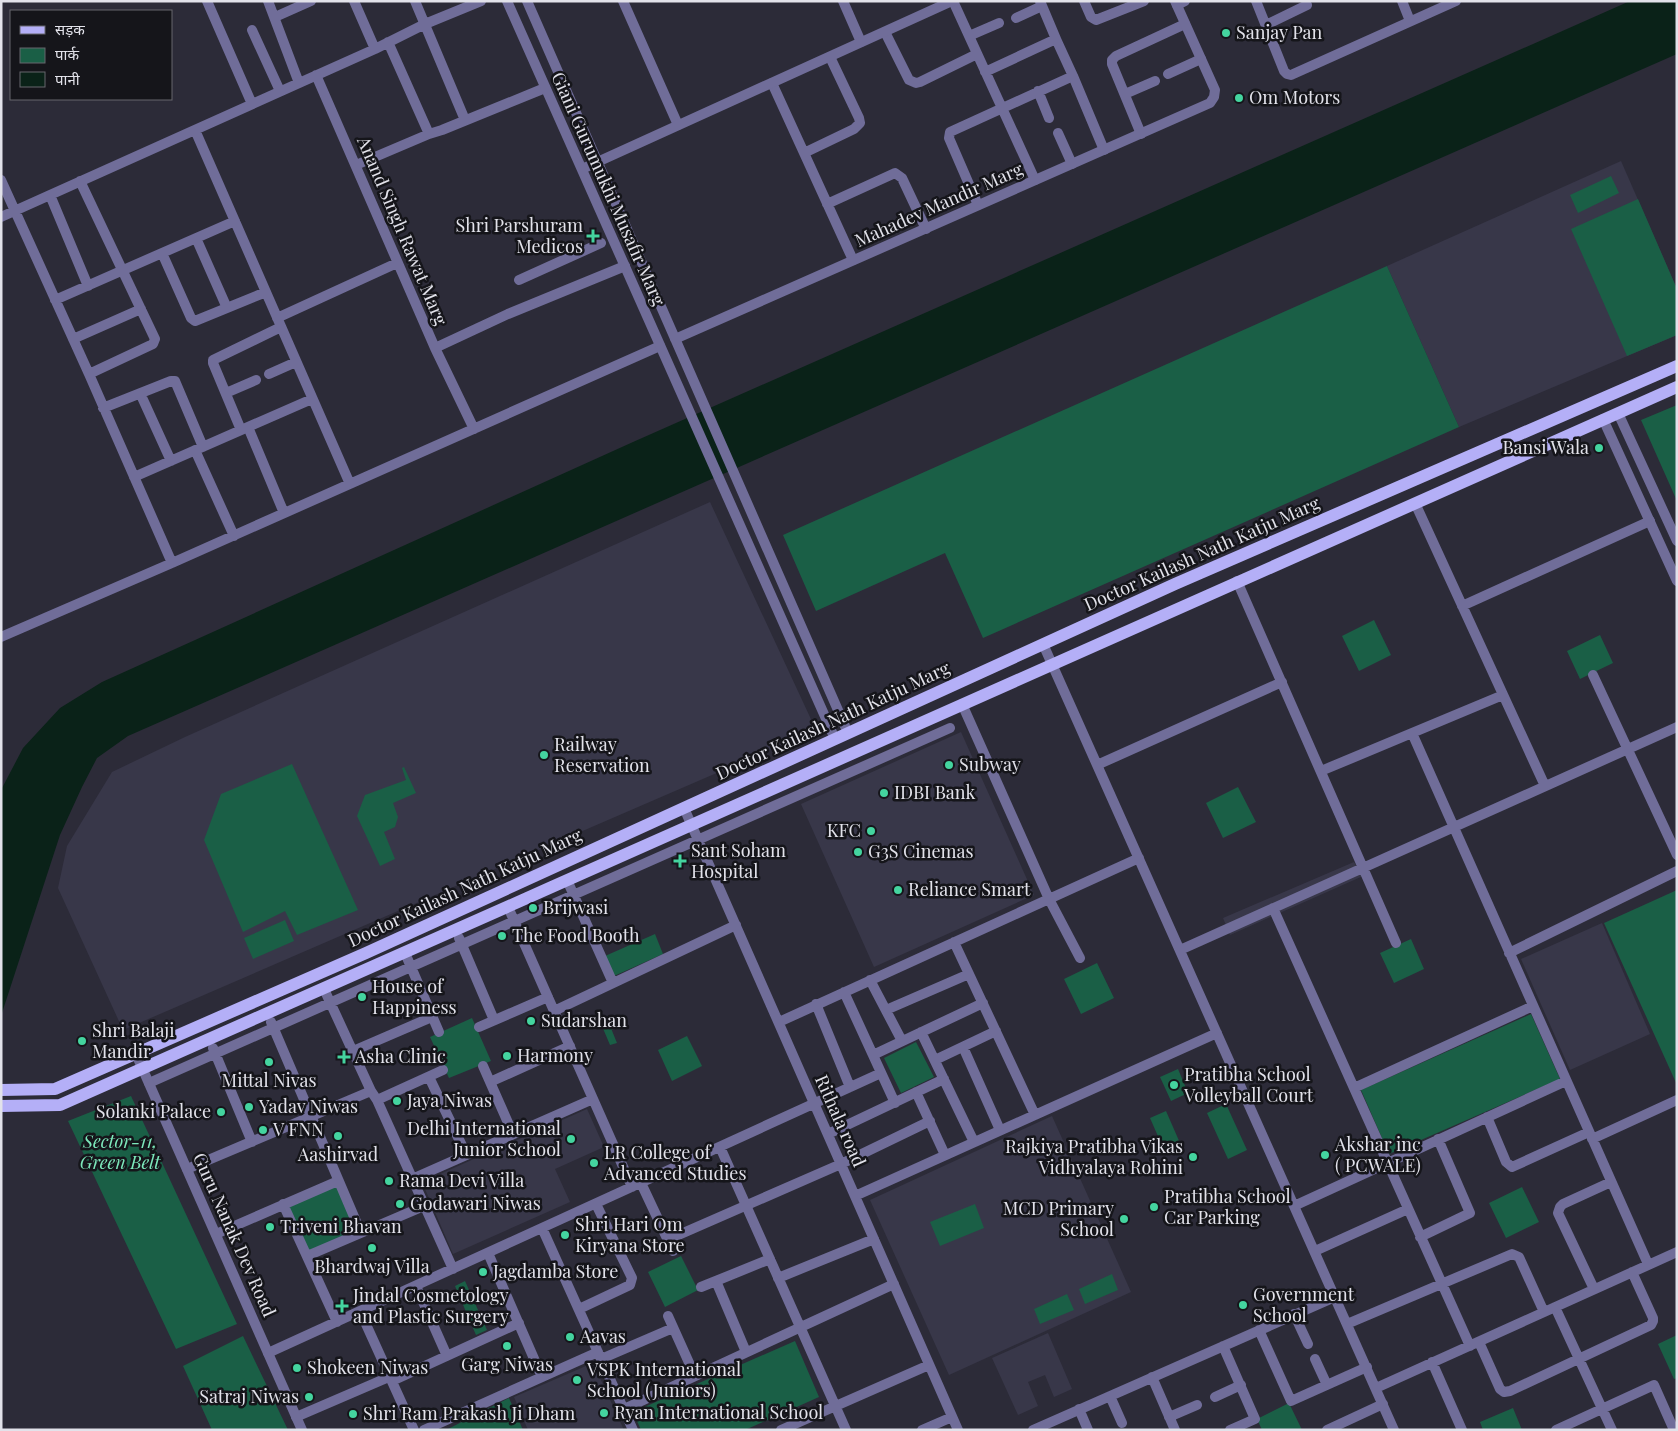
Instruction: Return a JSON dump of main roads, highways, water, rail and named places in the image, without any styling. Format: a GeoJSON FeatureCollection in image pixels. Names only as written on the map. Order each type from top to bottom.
{"type":"FeatureCollection","features":[{"type":"Feature","properties":{"kind":"main road","name":"Doctor Kailash Nath Katju Marg"},"geometry":{"type":"LineString","coordinates":[[1,1090],[55,1089],[375,949],[1175,584],[1677,366]]}},
{"type":"Feature","properties":{"kind":"main road","name":"Doctor Kailash Nath Katju Marg"},"geometry":{"type":"LineString","coordinates":[[1,1106],[60,1105],[1677,387]]}},
{"type":"Feature","properties":{"kind":"main road"},"geometry":{"type":"LineString","coordinates":[[1361,503],[1370,522]]}},
{"type":"Feature","properties":{"kind":"water"},"geometry":{"type":"Polygon","coordinates":[[[1630,1],[1677,1],[1677,54],[128,736],[97,758],[60,835],[1,1016],[1,790],[23,748],[60,708],[102,682],[633,442],[1630,1]]]}},
{"type":"Feature","properties":{"kind":"place","name":"Sanjay Pan"},"geometry":{"type":"Point","coordinates":[1226,33]}},
{"type":"Feature","properties":{"kind":"place","name":"Om Motors"},"geometry":{"type":"Point","coordinates":[1239,98]}},
{"type":"Feature","properties":{"kind":"place","name":"Shri Parshuram Medicos"},"geometry":{"type":"Point","coordinates":[593,236]}},
{"type":"Feature","properties":{"kind":"place","name":"Bansi Wala"},"geometry":{"type":"Point","coordinates":[1599,448]}},
{"type":"Feature","properties":{"kind":"place","name":"Railway Reservation"},"geometry":{"type":"Point","coordinates":[544,755]}},
{"type":"Feature","properties":{"kind":"place","name":"Subway"},"geometry":{"type":"Point","coordinates":[949,765]}},
{"type":"Feature","properties":{"kind":"place","name":"IDBI Bank"},"geometry":{"type":"Point","coordinates":[884,793]}},
{"type":"Feature","properties":{"kind":"place","name":"KFC"},"geometry":{"type":"Point","coordinates":[871,831]}},
{"type":"Feature","properties":{"kind":"place","name":"G3S Cinemas"},"geometry":{"type":"Point","coordinates":[858,852]}},
{"type":"Feature","properties":{"kind":"place","name":"Sant Soham Hospital"},"geometry":{"type":"Point","coordinates":[680,861]}},
{"type":"Feature","properties":{"kind":"place","name":"Reliance Smart"},"geometry":{"type":"Point","coordinates":[898,890]}},
{"type":"Feature","properties":{"kind":"place","name":"Brijwasi"},"geometry":{"type":"Point","coordinates":[533,908]}},
{"type":"Feature","properties":{"kind":"place","name":"The Food Booth"},"geometry":{"type":"Point","coordinates":[502,936]}},
{"type":"Feature","properties":{"kind":"place","name":"House of Happiness"},"geometry":{"type":"Point","coordinates":[362,997]}},
{"type":"Feature","properties":{"kind":"place","name":"Sudarshan"},"geometry":{"type":"Point","coordinates":[531,1021]}},
{"type":"Feature","properties":{"kind":"place","name":"Shri Balaji Mandir"},"geometry":{"type":"Point","coordinates":[82,1041]}},
{"type":"Feature","properties":{"kind":"place","name":"Harmony"},"geometry":{"type":"Point","coordinates":[507,1056]}},
{"type":"Feature","properties":{"kind":"place","name":"Asha Clinic"},"geometry":{"type":"Point","coordinates":[344,1057]}},
{"type":"Feature","properties":{"kind":"place","name":"Mittal Nivas"},"geometry":{"type":"Point","coordinates":[269,1062]}},
{"type":"Feature","properties":{"kind":"place","name":"Pratibha School Volleyball Court"},"geometry":{"type":"Point","coordinates":[1174,1085]}},
{"type":"Feature","properties":{"kind":"place","name":"Jaya Niwas"},"geometry":{"type":"Point","coordinates":[397,1101]}},
{"type":"Feature","properties":{"kind":"place","name":"Yadav Niwas"},"geometry":{"type":"Point","coordinates":[249,1107]}},
{"type":"Feature","properties":{"kind":"place","name":"Solanki Palace"},"geometry":{"type":"Point","coordinates":[221,1112]}},
{"type":"Feature","properties":{"kind":"place","name":"V FNN"},"geometry":{"type":"Point","coordinates":[263,1130]}},
{"type":"Feature","properties":{"kind":"place","name":"Aashirvad"},"geometry":{"type":"Point","coordinates":[338,1136]}},
{"type":"Feature","properties":{"kind":"place","name":"Delhi International Junior School"},"geometry":{"type":"Point","coordinates":[571,1139]}},
{"type":"Feature","properties":{"kind":"place","name":"Akshar inc ( PCWALE)"},"geometry":{"type":"Point","coordinates":[1325,1155]}},
{"type":"Feature","properties":{"kind":"place","name":"Rajkiya Pratibha Vikas Vidhyalaya Rohini"},"geometry":{"type":"Point","coordinates":[1193,1157]}},
{"type":"Feature","properties":{"kind":"place","name":"LR College of Advanced Studies"},"geometry":{"type":"Point","coordinates":[594,1163]}},
{"type":"Feature","properties":{"kind":"place","name":"Rama Devi Villa"},"geometry":{"type":"Point","coordinates":[389,1181]}},
{"type":"Feature","properties":{"kind":"place","name":"Godawari Niwas"},"geometry":{"type":"Point","coordinates":[400,1204]}},
{"type":"Feature","properties":{"kind":"place","name":"Pratibha School Car Parking"},"geometry":{"type":"Point","coordinates":[1154,1207]}},
{"type":"Feature","properties":{"kind":"place","name":"MCD Primary School"},"geometry":{"type":"Point","coordinates":[1124,1219]}},
{"type":"Feature","properties":{"kind":"place","name":"Triveni Bhavan"},"geometry":{"type":"Point","coordinates":[270,1227]}},
{"type":"Feature","properties":{"kind":"place","name":"Shri Hari Om Kiryana Store"},"geometry":{"type":"Point","coordinates":[565,1235]}},
{"type":"Feature","properties":{"kind":"place","name":"Bhardwaj Villa"},"geometry":{"type":"Point","coordinates":[372,1248]}},
{"type":"Feature","properties":{"kind":"place","name":"Jagdamba Store"},"geometry":{"type":"Point","coordinates":[483,1272]}},
{"type":"Feature","properties":{"kind":"place","name":"Government School"},"geometry":{"type":"Point","coordinates":[1243,1305]}},
{"type":"Feature","properties":{"kind":"place","name":"Jindal Cosmetology and Plastic Surgery"},"geometry":{"type":"Point","coordinates":[342,1306]}},
{"type":"Feature","properties":{"kind":"place","name":"Aavas"},"geometry":{"type":"Point","coordinates":[570,1337]}},
{"type":"Feature","properties":{"kind":"place","name":"Garg Niwas"},"geometry":{"type":"Point","coordinates":[507,1346]}},
{"type":"Feature","properties":{"kind":"place","name":"Shokeen Niwas"},"geometry":{"type":"Point","coordinates":[297,1368]}},
{"type":"Feature","properties":{"kind":"place","name":"VSPK International School (Juniors)"},"geometry":{"type":"Point","coordinates":[577,1380]}},
{"type":"Feature","properties":{"kind":"place","name":"Satraj Niwas"},"geometry":{"type":"Point","coordinates":[309,1397]}},
{"type":"Feature","properties":{"kind":"place","name":"Ryan International School"},"geometry":{"type":"Point","coordinates":[604,1413]}},
{"type":"Feature","properties":{"kind":"place","name":"Shri Ram Prakash Ji Dham"},"geometry":{"type":"Point","coordinates":[353,1414]}},
{"type":"Feature","properties":{"kind":"park label","name":"Sector-11, Green Belt"},"geometry":{"type":"Point","coordinates":[120,1152]}}]}
